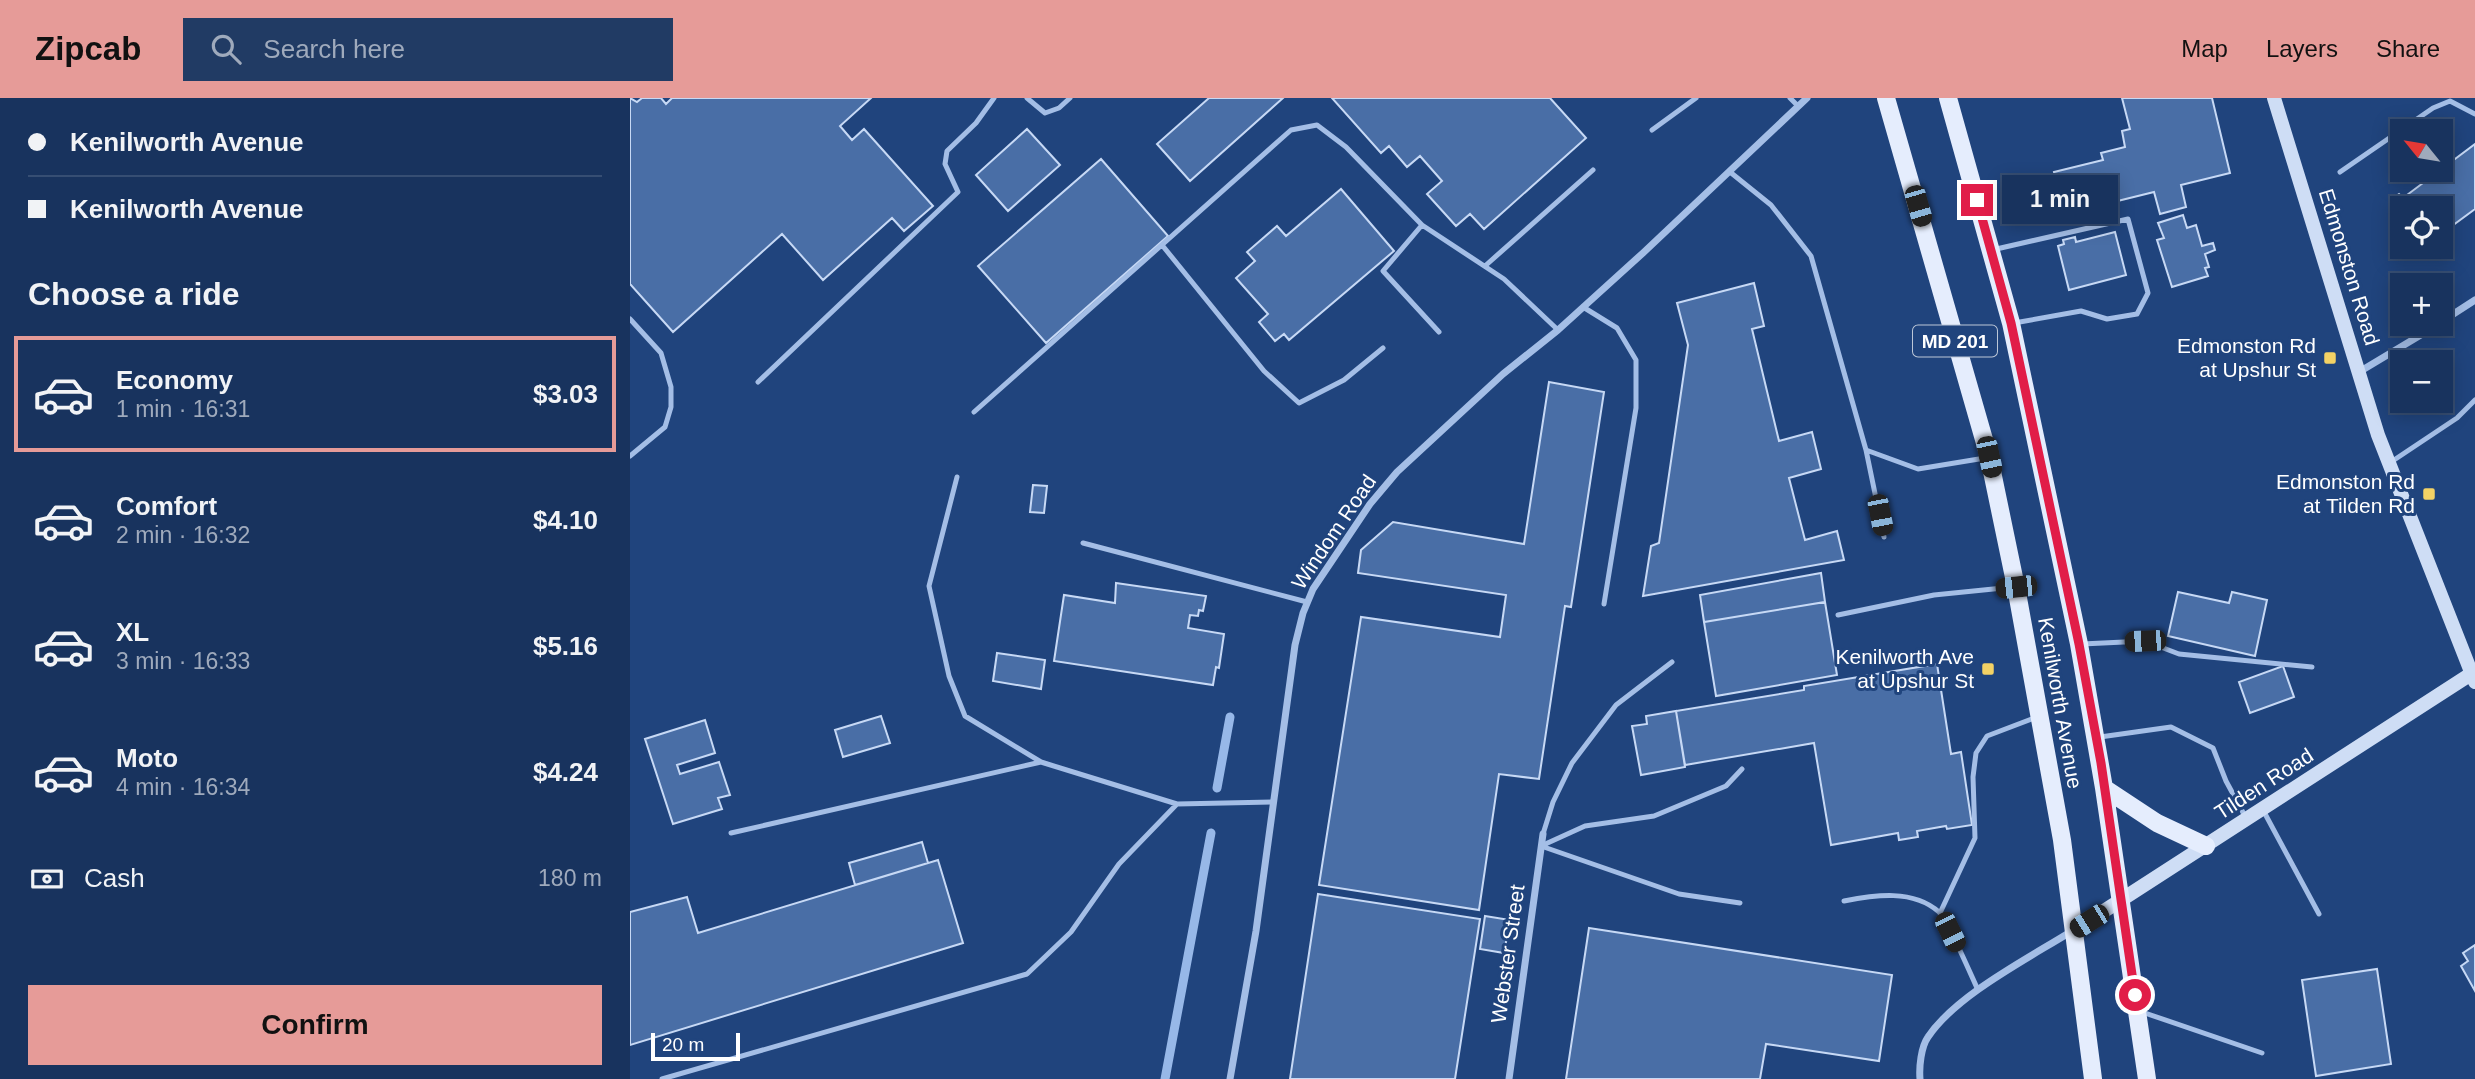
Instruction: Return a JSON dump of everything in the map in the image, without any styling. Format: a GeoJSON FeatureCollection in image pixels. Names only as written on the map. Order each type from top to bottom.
{"type":"FeatureCollection","features":[{"type":"Feature","properties":{"kind":"main road","name":"Kenilworth Avenue"},"geometry":{"type":"LineString","coordinates":[[1886,98],[1989,457],[2016,587],[2062,840],[2093,1079]]}},
{"type":"Feature","properties":{"kind":"main road","name":"Kenilworth Avenue"},"geometry":{"type":"LineString","coordinates":[[1948,98],[2011,323],[2079,644],[2104,788],[2147,1079]]}},
{"type":"Feature","properties":{"kind":"main road"},"geometry":{"type":"LineString","coordinates":[[2104,788],[2157,823],[2206,846]]}},
{"type":"Feature","properties":{"kind":"street","name":"Windom Road"},"geometry":{"type":"LineString","coordinates":[[1230,1079],[1256,931],[1295,645],[1307,602],[1335,554],[1370,504],[1397,472],[1503,374],[1558,330],[1807,98]]}},
{"type":"Feature","properties":{"kind":"street","name":"Edmonston Road"},"geometry":{"type":"LineString","coordinates":[[2274,98],[2388,463],[2474,676]]}},
{"type":"Feature","properties":{"kind":"street"},"geometry":{"type":"LineString","coordinates":[[2453,314],[2475,300]]}},
{"type":"Feature","properties":{"kind":"street"},"geometry":{"type":"LineString","coordinates":[[2359,372],[2419,336]]}},
{"type":"Feature","properties":{"kind":"street","name":"Tilden Road"},"geometry":{"type":"LineString","coordinates":[[2073,931],[2474,676]]}},
{"type":"Feature","properties":{"kind":"street","name":"Webster Street"},"geometry":{"type":"LineString","coordinates":[[1509,1079],[1543,834]]}},
{"type":"Feature","properties":{"kind":"street"},"geometry":{"type":"LineString","coordinates":[[1920,1079],[1926,1039],[1946,1015],[1979,990],[2073,931]]}},
{"type":"Feature","properties":{"kind":"lane"},"geometry":{"type":"LineString","coordinates":[[758,382],[958,192],[945,164],[947,151],[976,123],[994,98]]}},
{"type":"Feature","properties":{"kind":"lane"},"geometry":{"type":"LineString","coordinates":[[1027,98],[1045,113],[1059,108],[1070,98]]}},
{"type":"Feature","properties":{"kind":"lane"},"geometry":{"type":"LineString","coordinates":[[1652,130],[1696,98]]}},
{"type":"Feature","properties":{"kind":"lane"},"geometry":{"type":"LineString","coordinates":[[1790,98],[1798,106]]}},
{"type":"Feature","properties":{"kind":"lane"},"geometry":{"type":"LineString","coordinates":[[2443,98],[2475,114]]}},
{"type":"Feature","properties":{"kind":"lane"},"geometry":{"type":"LineString","coordinates":[[2340,172],[2433,108],[2450,102]]}},
{"type":"Feature","properties":{"kind":"lane"},"geometry":{"type":"LineString","coordinates":[[974,412],[1291,130],[1317,125],[1346,147],[1422,225],[1504,279],[1558,330]]}},
{"type":"Feature","properties":{"kind":"lane"},"geometry":{"type":"LineString","coordinates":[[1485,266],[1592,170]]}},
{"type":"Feature","properties":{"kind":"lane"},"geometry":{"type":"LineString","coordinates":[[1730,172],[1771,205],[1811,256],[1866,450],[1884,537]]}},
{"type":"Feature","properties":{"kind":"lane"},"geometry":{"type":"LineString","coordinates":[[1992,250],[2128,219],[2148,293],[2137,314],[2107,319],[2081,311],[2011,323]]}},
{"type":"Feature","properties":{"kind":"lane"},"geometry":{"type":"LineString","coordinates":[[1422,225],[1383,271],[1439,332]]}},
{"type":"Feature","properties":{"kind":"lane"},"geometry":{"type":"LineString","coordinates":[[1162,245],[1264,371],[1299,403],[1344,380],[1383,348]]}},
{"type":"Feature","properties":{"kind":"lane"},"geometry":{"type":"LineString","coordinates":[[1583,307],[1617,328],[1636,360],[1636,408],[1604,604]]}},
{"type":"Feature","properties":{"kind":"lane"},"geometry":{"type":"LineString","coordinates":[[630,319],[660,353],[671,387],[671,407],[664,427],[630,456]]}},
{"type":"Feature","properties":{"kind":"lane"},"geometry":{"type":"LineString","coordinates":[[2388,463],[2457,418],[2475,400]]}},
{"type":"Feature","properties":{"kind":"lane"},"geometry":{"type":"LineString","coordinates":[[1866,450],[1918,469],[1989,457]]}},
{"type":"Feature","properties":{"kind":"lane"},"geometry":{"type":"LineString","coordinates":[[957,477],[929,586],[948,676],[965,716],[1041,762],[1177,804],[1274,802]]}},
{"type":"Feature","properties":{"kind":"lane"},"geometry":{"type":"LineString","coordinates":[[1083,543],[1307,602]]}},
{"type":"Feature","properties":{"kind":"lane"},"geometry":{"type":"LineString","coordinates":[[1838,615],[1934,595],[2016,587]]}},
{"type":"Feature","properties":{"kind":"lane"},"geometry":{"type":"LineString","coordinates":[[2079,644],[2145,641],[2179,653],[2312,667]]}},
{"type":"Feature","properties":{"kind":"lane"},"geometry":{"type":"LineString","coordinates":[[1543,834],[1553,802],[1572,763],[1616,705],[1672,662]]}},
{"type":"Feature","properties":{"kind":"lane"},"geometry":{"type":"LineString","coordinates":[[1940,913],[1975,838],[1973,777],[1976,753],[1987,736],[2040,716]]}},
{"type":"Feature","properties":{"kind":"lane"},"geometry":{"type":"LineString","coordinates":[[2096,738],[2171,727],[2213,748],[2226,781],[2247,821]]}},
{"type":"Feature","properties":{"kind":"lane"},"geometry":{"type":"LineString","coordinates":[[732,833],[1041,762]]}},
{"type":"Feature","properties":{"kind":"lane"},"geometry":{"type":"LineString","coordinates":[[1541,846],[1586,826],[1654,816],[1726,786],[1742,769]]}},
{"type":"Feature","properties":{"kind":"lane"},"geometry":{"type":"LineString","coordinates":[[662,1079],[1027,974],[1070,932],[1119,864],[1177,804]]}},
{"type":"Feature","properties":{"kind":"lane"},"geometry":{"type":"LineString","coordinates":[[2263,810],[2319,914]]}},
{"type":"Feature","properties":{"kind":"lane"},"geometry":{"type":"LineString","coordinates":[[1541,846],[1679,894],[1740,903]]}},
{"type":"Feature","properties":{"kind":"lane"},"geometry":{"type":"LineString","coordinates":[[1844,901],[1874,895],[1917,898],[1940,913],[1979,990]]}},
{"type":"Feature","properties":{"kind":"lane"},"geometry":{"type":"LineString","coordinates":[[2137,1010],[2262,1053]]}},
{"type":"Feature","properties":{"kind":"building"},"geometry":{"type":"Polygon","coordinates":[[[630,98],[637,102],[642,98],[661,98],[666,104],[672,98],[871,98],[840,126],[852,140],[864,129],[933,206],[904,231],[892,218],[823,280],[782,234],[673,332],[630,284],[630,98]]]}},
{"type":"Feature","properties":{"kind":"building"},"geometry":{"type":"Polygon","coordinates":[[[1209,98],[1283,98],[1190,181],[1157,144],[1209,98]]]}},
{"type":"Feature","properties":{"kind":"building"},"geometry":{"type":"Polygon","coordinates":[[[1332,98],[1550,98],[1586,138],[1484,229],[1470,214],[1456,226],[1427,194],[1442,181],[1420,156],[1407,167],[1389,146],[1381,153],[1332,98]]]}},
{"type":"Feature","properties":{"kind":"building"},"geometry":{"type":"Polygon","coordinates":[[[2122,98],[2212,98],[2230,173],[2181,185],[2186,207],[2160,214],[2154,192],[2065,214],[2054,172],[2103,160],[2101,153],[2125,147],[2122,131],[2130,129],[2122,98]]]}},
{"type":"Feature","properties":{"kind":"building"},"geometry":{"type":"Polygon","coordinates":[[[1027,129],[1060,165],[1008,211],[976,175],[1027,129]]]}},
{"type":"Feature","properties":{"kind":"building"},"geometry":{"type":"Polygon","coordinates":[[[2475,144],[2475,209],[2453,225],[2453,196],[2406,196],[2424,182],[2454,182],[2454,160],[2475,144]]]}},
{"type":"Feature","properties":{"kind":"building"},"geometry":{"type":"Polygon","coordinates":[[[1101,159],[1168,236],[1046,343],[978,266],[1101,159]]]}},
{"type":"Feature","properties":{"kind":"building"},"geometry":{"type":"Polygon","coordinates":[[[1341,189],[1394,251],[1289,340],[1284,334],[1275,341],[1259,322],[1268,314],[1236,278],[1255,261],[1247,252],[1277,226],[1286,236],[1341,189]]]}},
{"type":"Feature","properties":{"kind":"building"},"geometry":{"type":"Polygon","coordinates":[[[2183,215],[2187,228],[2196,225],[2202,246],[2213,243],[2215,250],[2205,254],[2209,267],[2205,268],[2208,276],[2172,287],[2157,240],[2164,238],[2158,223],[2183,215]]]}},
{"type":"Feature","properties":{"kind":"building"},"geometry":{"type":"Polygon","coordinates":[[[2115,232],[2126,275],[2069,290],[2058,246],[2064,244],[2063,240],[2075,237],[2076,242],[2115,232]]]}},
{"type":"Feature","properties":{"kind":"building"},"geometry":{"type":"Polygon","coordinates":[[[1754,283],[1764,326],[1752,329],[1779,441],[1812,432],[1821,469],[1789,478],[1805,540],[1837,531],[1844,560],[1643,596],[1651,546],[1659,543],[1688,345],[1677,303],[1754,283]]]}},
{"type":"Feature","properties":{"kind":"building"},"geometry":{"type":"Polygon","coordinates":[[[1549,382],[1604,392],[1571,607],[1565,606],[1539,779],[1499,774],[1479,910],[1319,885],[1361,617],[1500,637],[1506,595],[1358,573],[1361,550],[1393,522],[1524,544],[1549,382]]]}},
{"type":"Feature","properties":{"kind":"building"},"geometry":{"type":"Polygon","coordinates":[[[1033,485],[1047,486],[1044,513],[1030,512],[1033,485]]]}},
{"type":"Feature","properties":{"kind":"building"},"geometry":{"type":"Polygon","coordinates":[[[1821,573],[1825,602],[1704,622],[1700,595],[1821,573]]]}},
{"type":"Feature","properties":{"kind":"building"},"geometry":{"type":"Polygon","coordinates":[[[1116,583],[1206,596],[1203,611],[1199,610],[1198,616],[1190,615],[1188,628],[1224,634],[1219,668],[1216,667],[1213,685],[1054,661],[1064,595],[1115,603],[1116,583]]]}},
{"type":"Feature","properties":{"kind":"building"},"geometry":{"type":"Polygon","coordinates":[[[2178,592],[2229,603],[2232,592],[2267,600],[2255,656],[2168,636],[2178,592]]]}},
{"type":"Feature","properties":{"kind":"building"},"geometry":{"type":"Polygon","coordinates":[[[1825,602],[1837,675],[1716,696],[1704,622],[1825,602]]]}},
{"type":"Feature","properties":{"kind":"building"},"geometry":{"type":"Polygon","coordinates":[[[997,653],[1045,660],[1041,689],[993,681],[997,653]]]}},
{"type":"Feature","properties":{"kind":"building"},"geometry":{"type":"Polygon","coordinates":[[[1937,664],[1951,754],[1961,752],[1972,825],[1917,831],[1918,837],[1899,840],[1898,833],[1831,845],[1814,743],[1685,765],[1676,711],[1937,664]]]}},
{"type":"Feature","properties":{"kind":"building"},"geometry":{"type":"Polygon","coordinates":[[[2283,666],[2294,697],[2250,713],[2239,682],[2283,666]]]}},
{"type":"Feature","properties":{"kind":"building"},"geometry":{"type":"Polygon","coordinates":[[[1676,711],[1685,767],[1641,775],[1632,726],[1647,724],[1646,716],[1676,711]]]}},
{"type":"Feature","properties":{"kind":"building"},"geometry":{"type":"Polygon","coordinates":[[[881,716],[890,743],[843,757],[835,730],[881,716]]]}},
{"type":"Feature","properties":{"kind":"building"},"geometry":{"type":"Polygon","coordinates":[[[705,720],[715,753],[677,765],[680,774],[719,762],[730,795],[718,798],[722,809],[673,824],[645,739],[705,720]]]}},
{"type":"Feature","properties":{"kind":"building"},"geometry":{"type":"Polygon","coordinates":[[[922,842],[928,863],[855,885],[849,863],[922,842]]]}},
{"type":"Feature","properties":{"kind":"building"},"geometry":{"type":"Polygon","coordinates":[[[938,860],[963,943],[630,1045],[630,912],[687,897],[698,933],[938,860]]]}},
{"type":"Feature","properties":{"kind":"building"},"geometry":{"type":"Polygon","coordinates":[[[1318,894],[1480,919],[1455,1079],[1290,1079],[1318,894]]]}},
{"type":"Feature","properties":{"kind":"building"},"geometry":{"type":"Polygon","coordinates":[[[1485,916],[1510,920],[1504,953],[1480,949],[1485,916]]]}},
{"type":"Feature","properties":{"kind":"building"},"geometry":{"type":"Polygon","coordinates":[[[1589,928],[1892,975],[1879,1061],[1766,1044],[1760,1079],[1566,1079],[1589,928]]]}},
{"type":"Feature","properties":{"kind":"building"},"geometry":{"type":"Polygon","coordinates":[[[2475,945],[2475,991],[2461,966],[2468,961],[2463,953],[2475,945]]]}},
{"type":"Feature","properties":{"kind":"building"},"geometry":{"type":"Polygon","coordinates":[[[2377,969],[2391,1064],[2316,1076],[2302,980],[2377,969]]]}},
{"type":"Feature","properties":{"kind":"waterway"},"geometry":{"type":"LineString","coordinates":[[1217,788],[1230,717]]}},
{"type":"Feature","properties":{"kind":"waterway"},"geometry":{"type":"LineString","coordinates":[[1165,1079],[1211,833]]}},
{"type":"Feature","properties":{"kind":"place","name":"Edmonston Rd at Upshur St"},"geometry":{"type":"Point","coordinates":[2330,358]}},
{"type":"Feature","properties":{"kind":"place","name":"Edmonston Rd at Tilden Rd"},"geometry":{"type":"Point","coordinates":[2429,494]}},
{"type":"Feature","properties":{"kind":"place","name":"Kenilworth Ave at Upshur St"},"geometry":{"type":"Point","coordinates":[1988,669]}},
{"type":"Feature","properties":{"kind":"route"},"geometry":{"type":"LineString","coordinates":[[1977,200],[2011,323],[2079,644],[2101,763],[2135,995]]}}]}
